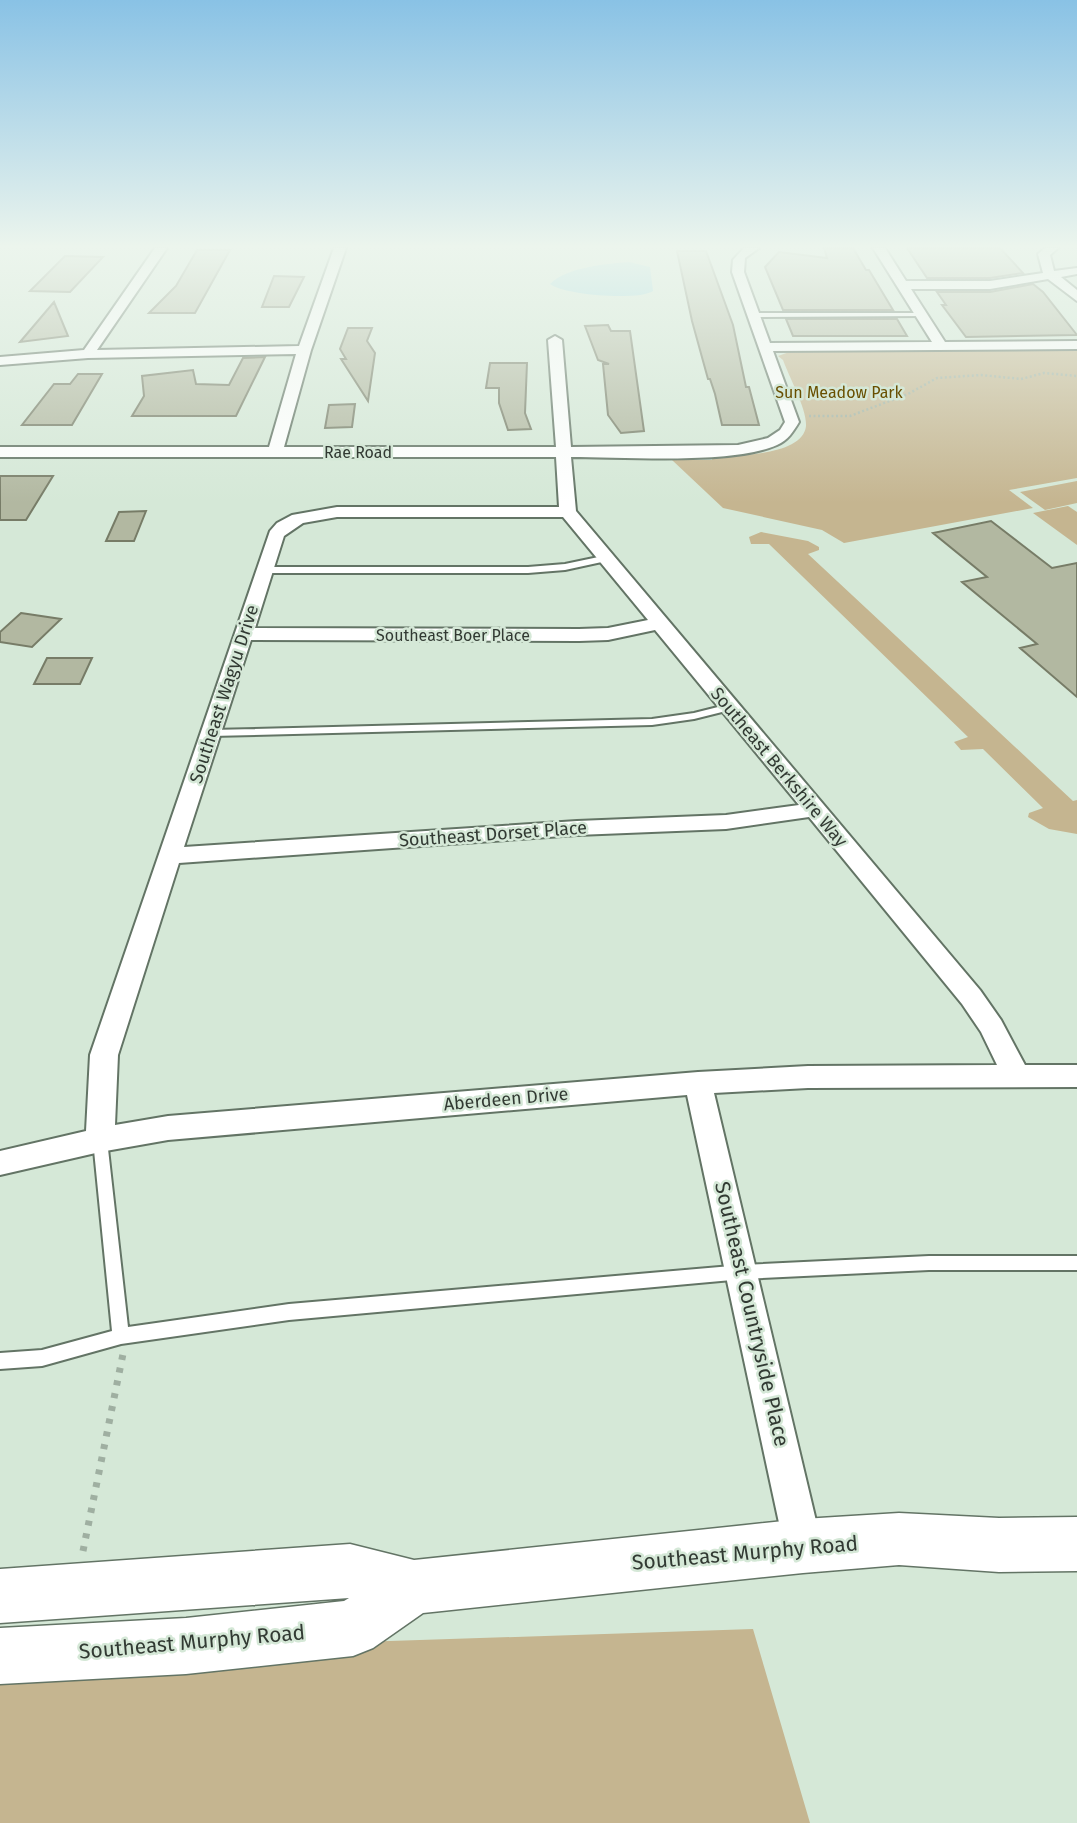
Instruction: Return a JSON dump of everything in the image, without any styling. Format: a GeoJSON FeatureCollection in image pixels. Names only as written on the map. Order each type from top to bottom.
{"type":"FeatureCollection","features":[{"type":"Feature","properties":{"kind":"main road","name":"Southeast Murphy Road"},"geometry":{"type":"LineString","coordinates":[[0,1596],[350,1571],[414,1587],[803,1546],[899,1539],[999,1545],[1077,1544]]}},
{"type":"Feature","properties":{"kind":"main road","name":"Southeast Murphy Road"},"geometry":{"type":"LineString","coordinates":[[0,1656],[186,1646],[353,1628],[414,1587]]}},
{"type":"Feature","properties":{"kind":"street"},"geometry":{"type":"LineString","coordinates":[[88,354],[102,333]]}},
{"type":"Feature","properties":{"kind":"street"},"geometry":{"type":"LineString","coordinates":[[275,452],[310,333]]}},
{"type":"Feature","properties":{"kind":"street"},"geometry":{"type":"LineString","coordinates":[[761,333],[791,416]]}},
{"type":"Feature","properties":{"kind":"street"},"geometry":{"type":"LineString","coordinates":[[932,333],[942,347]]}},
{"type":"Feature","properties":{"kind":"street"},"geometry":{"type":"LineString","coordinates":[[555,340],[568,512]]}},
{"type":"Feature","properties":{"kind":"street"},"geometry":{"type":"LineString","coordinates":[[766,347],[1077,345]]}},
{"type":"Feature","properties":{"kind":"street"},"geometry":{"type":"LineString","coordinates":[[0,361],[88,354],[304,350]]}},
{"type":"Feature","properties":{"kind":"street","name":"Rae Road"},"geometry":{"type":"LineString","coordinates":[[0,452],[716,451],[770,443],[790,430],[791,416]]}},
{"type":"Feature","properties":{"kind":"street","name":"Southeast Wagyu Drive"},"geometry":{"type":"LineString","coordinates":[[100,1140],[104,1055],[276,535],[283,527],[316,515],[337,512],[568,512]]}},
{"type":"Feature","properties":{"kind":"street","name":"Southeast Berkshire Way"},"geometry":{"type":"LineString","coordinates":[[568,512],[971,997],[992,1027],[1016,1076]]}},
{"type":"Feature","properties":{"kind":"street","name":"Southeast Boer Place"},"geometry":{"type":"LineString","coordinates":[[244,634],[579,635],[608,634],[660,623]]}},
{"type":"Feature","properties":{"kind":"street","name":"Southeast Dorset Place"},"geometry":{"type":"LineString","coordinates":[[170,856],[580,828],[726,823],[782,817],[814,809]]}},
{"type":"Feature","properties":{"kind":"street","name":"Aberdeen Drive"},"geometry":{"type":"LineString","coordinates":[[0,1163],[167,1128],[698,1083],[808,1077],[1077,1076]]}},
{"type":"Feature","properties":{"kind":"street","name":"Southeast Countryside Place"},"geometry":{"type":"LineString","coordinates":[[698,1083],[803,1546]]}},
{"type":"Feature","properties":{"kind":"lane"},"geometry":{"type":"LineString","coordinates":[[265,570],[528,570],[565,567],[608,558]]}},
{"type":"Feature","properties":{"kind":"lane"},"geometry":{"type":"LineString","coordinates":[[211,733],[652,722],[730,707]]}},
{"type":"Feature","properties":{"kind":"lane"},"geometry":{"type":"LineString","coordinates":[[100,1140],[121,1336]]}},
{"type":"Feature","properties":{"kind":"lane"},"geometry":{"type":"LineString","coordinates":[[0,1361],[42,1358],[121,1336],[289,1312],[743,1272],[929,1263],[1077,1264]]}},
{"type":"Feature","properties":{"kind":"path"},"geometry":{"type":"LineString","coordinates":[[791,416],[850,416],[908,394],[937,378],[981,375],[1021,379],[1044,373],[1077,376]]}},
{"type":"Feature","properties":{"kind":"path"},"geometry":{"type":"LineString","coordinates":[[83,1553],[124,1359],[121,1336]]}},
{"type":"Feature","properties":{"kind":"green space","name":"Sun Meadow Park"},"geometry":{"type":"Polygon","coordinates":[[[795,350],[1077,351],[1077,478],[1009,490],[1033,508],[844,543],[822,530],[723,508],[672,460],[712,460],[713,456],[766,452],[781,449],[802,436],[806,426],[804,411],[783,360],[778,356],[795,350]]]}},
{"type":"Feature","properties":{"kind":"green space"},"geometry":{"type":"Polygon","coordinates":[[[1077,481],[1077,503],[1045,510],[1020,492],[1077,481]]]}},
{"type":"Feature","properties":{"kind":"green space"},"geometry":{"type":"Polygon","coordinates":[[[1068,506],[1077,512],[1077,545],[1033,513],[1068,506]]]}},
{"type":"Feature","properties":{"kind":"green space"},"geometry":{"type":"Polygon","coordinates":[[[761,532],[808,541],[819,547],[819,550],[808,554],[1073,801],[1077,800],[1077,834],[1049,829],[1028,817],[1029,813],[1043,808],[983,749],[961,750],[954,742],[968,737],[769,544],[751,544],[749,537],[761,532]]]}},
{"type":"Feature","properties":{"kind":"green space"},"geometry":{"type":"Polygon","coordinates":[[[753,1629],[810,1823],[0,1823],[0,1654],[753,1629]]]}},
{"type":"Feature","properties":{"kind":"building"},"geometry":{"type":"Polygon","coordinates":[[[28,333],[67,333],[68,336],[20,342],[28,333]]]}},
{"type":"Feature","properties":{"kind":"building"},"geometry":{"type":"Polygon","coordinates":[[[346,333],[370,333],[367,341],[375,353],[368,401],[341,359],[346,359],[340,349],[346,333]]]}},
{"type":"Feature","properties":{"kind":"building"},"geometry":{"type":"Polygon","coordinates":[[[588,333],[630,333],[644,431],[621,433],[608,415],[603,364],[609,364],[598,360],[588,333]]]}},
{"type":"Feature","properties":{"kind":"building"},"geometry":{"type":"Polygon","coordinates":[[[695,333],[735,333],[746,387],[749,387],[759,425],[722,425],[715,394],[695,333]]]}},
{"type":"Feature","properties":{"kind":"building"},"geometry":{"type":"Polygon","coordinates":[[[792,333],[905,333],[907,336],[793,336],[792,333]]]}},
{"type":"Feature","properties":{"kind":"building"},"geometry":{"type":"Polygon","coordinates":[[[963,333],[1077,335],[966,337],[963,333]]]}},
{"type":"Feature","properties":{"kind":"building"},"geometry":{"type":"Polygon","coordinates":[[[265,357],[236,416],[132,416],[144,396],[142,376],[193,370],[196,384],[229,385],[243,358],[265,357]]]}},
{"type":"Feature","properties":{"kind":"building"},"geometry":{"type":"Polygon","coordinates":[[[490,363],[527,363],[525,413],[531,429],[508,430],[499,403],[499,388],[486,388],[490,363]]]}},
{"type":"Feature","properties":{"kind":"building"},"geometry":{"type":"Polygon","coordinates":[[[78,374],[102,374],[72,425],[22,425],[54,384],[70,384],[78,374]]]}},
{"type":"Feature","properties":{"kind":"building"},"geometry":{"type":"Polygon","coordinates":[[[355,404],[352,427],[325,428],[329,405],[355,404]]]}},
{"type":"Feature","properties":{"kind":"building"},"geometry":{"type":"Polygon","coordinates":[[[0,476],[53,476],[26,520],[0,520],[0,476]]]}},
{"type":"Feature","properties":{"kind":"building"},"geometry":{"type":"Polygon","coordinates":[[[146,511],[134,541],[106,541],[119,512],[146,511]]]}},
{"type":"Feature","properties":{"kind":"building"},"geometry":{"type":"Polygon","coordinates":[[[991,521],[1052,568],[1077,563],[1077,697],[1020,648],[1037,644],[962,582],[987,577],[933,533],[991,521]]]}},
{"type":"Feature","properties":{"kind":"building"},"geometry":{"type":"Polygon","coordinates":[[[21,613],[61,619],[32,647],[0,642],[0,632],[21,613]]]}},
{"type":"Feature","properties":{"kind":"building"},"geometry":{"type":"Polygon","coordinates":[[[47,658],[92,658],[80,684],[34,684],[47,658]]]}}]}
